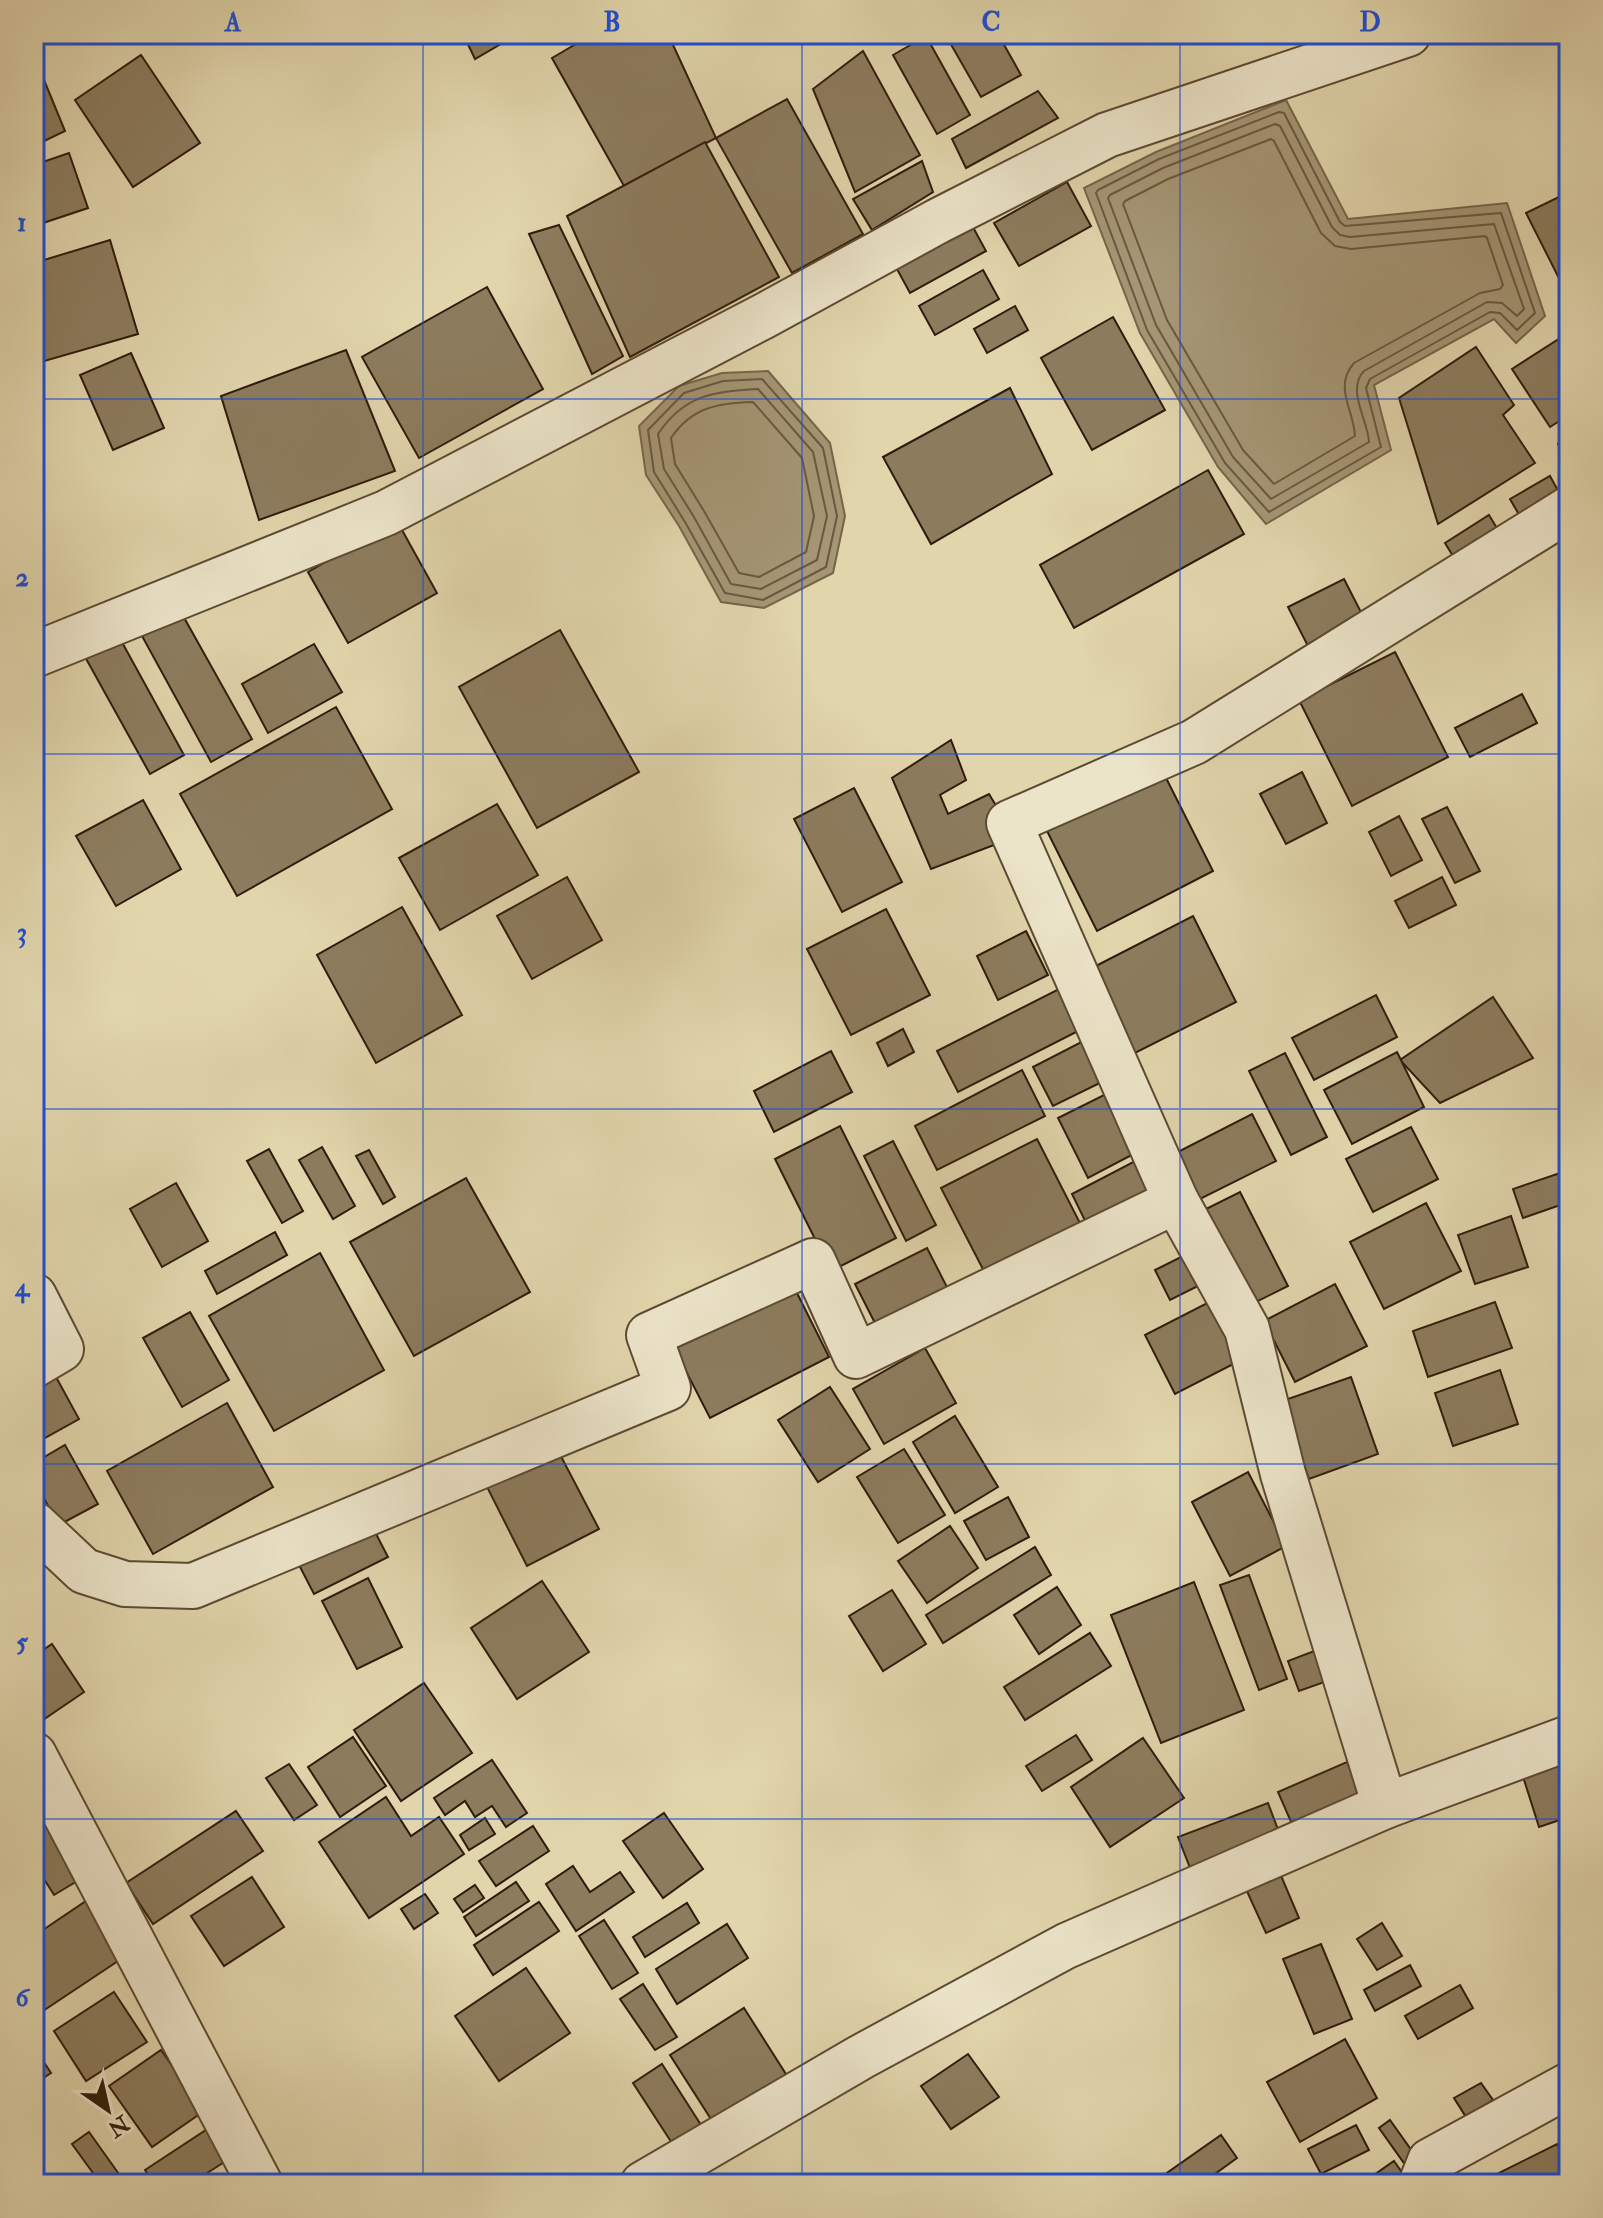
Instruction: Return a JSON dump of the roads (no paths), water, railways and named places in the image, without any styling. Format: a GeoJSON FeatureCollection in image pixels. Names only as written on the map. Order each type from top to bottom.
{"type":"FeatureCollection","features":[{"type":"Feature","properties":{"kind":"street"},"geometry":{"type":"LineString","coordinates":[[34,655],[386,513],[1107,135],[1408,34]]}},
{"type":"Feature","properties":{"kind":"street"},"geometry":{"type":"LineString","coordinates":[[1385,1806],[1283,1474],[1247,1329],[1176,1201],[1009,823],[1194,742],[1569,509]]}},
{"type":"Feature","properties":{"kind":"street"},"geometry":{"type":"LineString","coordinates":[[34,1524],[84,1571],[125,1584],[193,1586],[668,1388],[649,1335],[813,1261],[856,1356],[1176,1201]]}},
{"type":"Feature","properties":{"kind":"street"},"geometry":{"type":"LineString","coordinates":[[34,1296],[61,1349],[34,1365]]}},
{"type":"Feature","properties":{"kind":"street"},"geometry":{"type":"LineString","coordinates":[[643,2184],[861,2057],[1066,1946],[1385,1806],[1569,1738]]}},
{"type":"Feature","properties":{"kind":"street"},"geometry":{"type":"LineString","coordinates":[[34,1755],[260,2184]]}},
{"type":"Feature","properties":{"kind":"street"},"geometry":{"type":"LineString","coordinates":[[1421,2184],[1430,2161],[1569,2085]]}},
{"type":"Feature","properties":{"kind":"water"},"geometry":{"type":"Polygon","coordinates":[[[1286,100],[1348,219],[1507,203],[1545,316],[1516,343],[1494,319],[1374,385],[1391,450],[1266,524],[1218,467],[1140,333],[1084,188],[1156,152],[1286,100]]]}},
{"type":"Feature","properties":{"kind":"water"},"geometry":{"type":"Polygon","coordinates":[[[768,371],[830,443],[845,516],[833,573],[764,608],[721,602],[679,526],[646,475],[639,426],[679,386],[722,373],[768,371]]]}}]}
